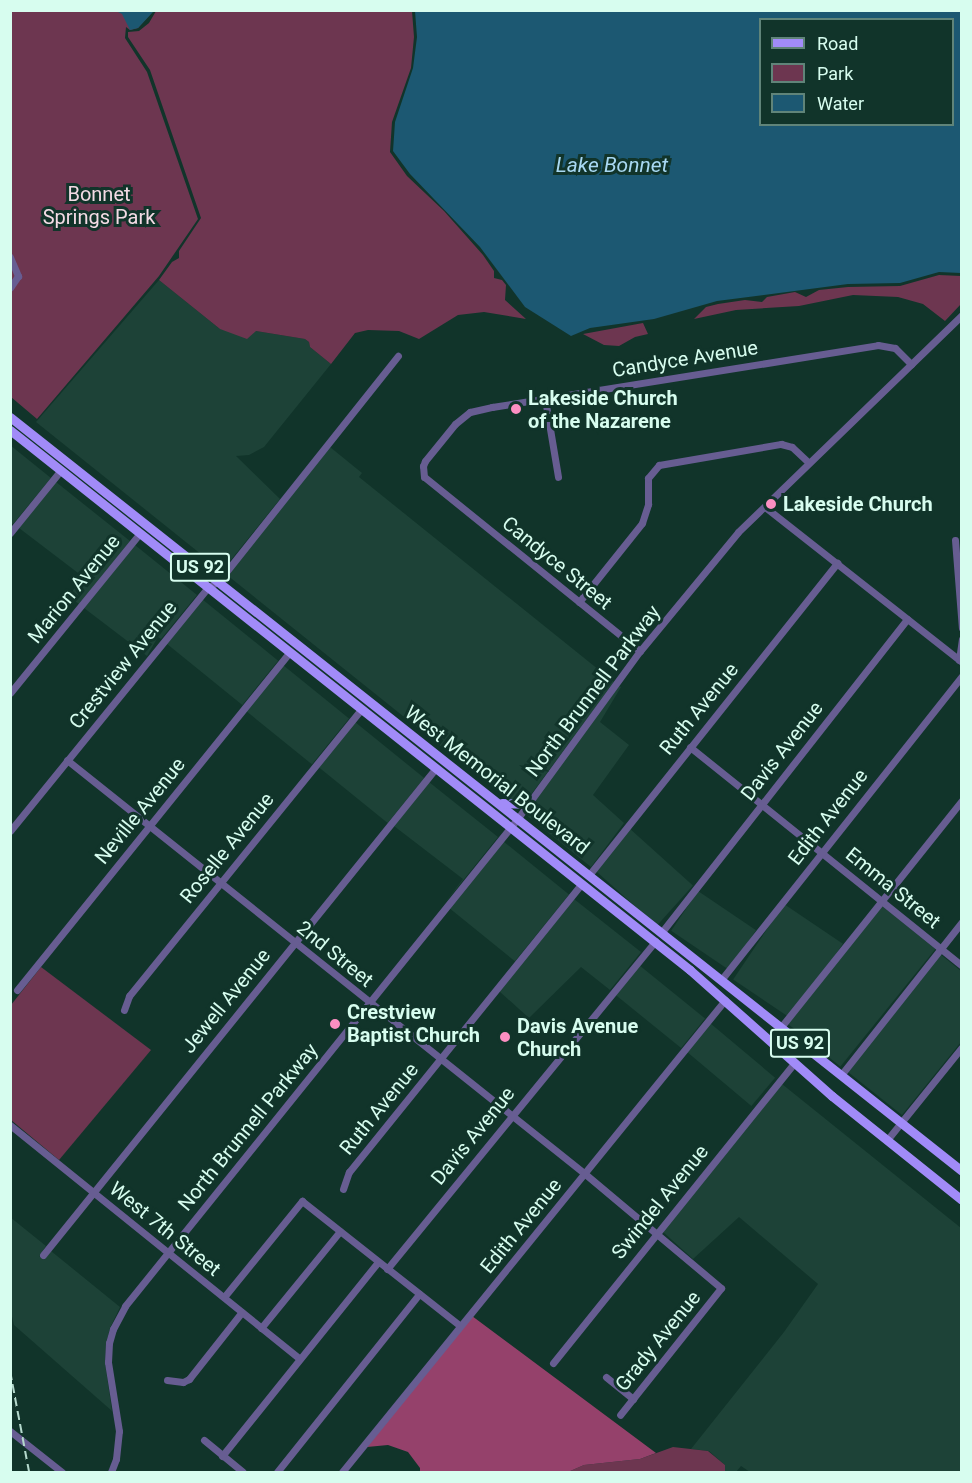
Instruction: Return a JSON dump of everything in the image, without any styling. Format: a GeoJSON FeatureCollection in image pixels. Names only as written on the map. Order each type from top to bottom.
{"type":"FeatureCollection","features":[{"type":"Feature","properties":{"kind":"main road","name":"West Memorial Boulevard"},"geometry":{"type":"LineString","coordinates":[[10,417],[962,1171]]}},
{"type":"Feature","properties":{"kind":"main road","name":"West Memorial Boulevard"},"geometry":{"type":"LineString","coordinates":[[10,429],[341,694],[640,929],[725,1000]]}},
{"type":"Feature","properties":{"kind":"main road"},"geometry":{"type":"LineString","coordinates":[[10,429],[54,459],[68,462]]}},
{"type":"Feature","properties":{"kind":"main road"},"geometry":{"type":"LineString","coordinates":[[61,470],[74,474],[132,518],[145,523]]}},
{"type":"Feature","properties":{"kind":"main road"},"geometry":{"type":"LineString","coordinates":[[341,694],[369,701]]}},
{"type":"Feature","properties":{"kind":"main road"},"geometry":{"type":"LineString","coordinates":[[361,709],[390,718]]}},
{"type":"Feature","properties":{"kind":"main road"},"geometry":{"type":"LineString","coordinates":[[496,801],[512,805],[529,804]]}},
{"type":"Feature","properties":{"kind":"main road"},"geometry":{"type":"LineString","coordinates":[[640,929],[662,933]]}},
{"type":"Feature","properties":{"kind":"main road"},"geometry":{"type":"LineString","coordinates":[[654,941],[678,945]]}},
{"type":"Feature","properties":{"kind":"main road","name":"US 92"},"geometry":{"type":"LineString","coordinates":[[725,1000],[794,1063],[962,1200]]}},
{"type":"Feature","properties":{"kind":"street"},"geometry":{"type":"LineString","coordinates":[[10,257],[18,276],[10,288]]}},
{"type":"Feature","properties":{"kind":"street","name":"North Brunnell Parkway"},"geometry":{"type":"LineString","coordinates":[[111,1473],[118,1446],[108,1362],[112,1330],[125,1306],[518,818],[640,651],[738,532],[962,315]]}},
{"type":"Feature","properties":{"kind":"street","name":"Candyce Avenue"},"geometry":{"type":"LineString","coordinates":[[452,501],[427,481],[422,472],[425,461],[455,424],[470,412],[878,345],[896,348],[911,364]]}},
{"type":"Feature","properties":{"kind":"street","name":"Crestview Avenue"},"geometry":{"type":"LineString","coordinates":[[10,831],[208,587],[218,582],[398,356]]}},
{"type":"Feature","properties":{"kind":"street"},"geometry":{"type":"LineString","coordinates":[[545,399],[558,477]]}},
{"type":"Feature","properties":{"kind":"street"},"geometry":{"type":"LineString","coordinates":[[579,602],[642,523],[648,504],[648,478],[659,465],[781,444],[792,447],[809,463]]}},
{"type":"Feature","properties":{"kind":"street"},"geometry":{"type":"LineString","coordinates":[[10,533],[61,470]]}},
{"type":"Feature","properties":{"kind":"street","name":"Candyce Street"},"geometry":{"type":"LineString","coordinates":[[452,501],[640,651]]}},
{"type":"Feature","properties":{"kind":"street"},"geometry":{"type":"LineString","coordinates":[[765,507],[960,661]]}},
{"type":"Feature","properties":{"kind":"street","name":"Marion Avenue"},"geometry":{"type":"LineString","coordinates":[[10,693],[140,534]]}},
{"type":"Feature","properties":{"kind":"street"},"geometry":{"type":"LineString","coordinates":[[955,540],[962,628]]}},
{"type":"Feature","properties":{"kind":"street","name":"Ruth Avenue"},"geometry":{"type":"LineString","coordinates":[[589,875],[837,563]]}},
{"type":"Feature","properties":{"kind":"street","name":"Davis Avenue"},"geometry":{"type":"LineString","coordinates":[[662,933],[907,619]]}},
{"type":"Feature","properties":{"kind":"street"},"geometry":{"type":"LineString","coordinates":[[960,661],[962,639]]}},
{"type":"Feature","properties":{"kind":"street","name":"Neville Avenue"},"geometry":{"type":"LineString","coordinates":[[17,990],[290,652]]}},
{"type":"Feature","properties":{"kind":"street","name":"Edith Avenue"},"geometry":{"type":"LineString","coordinates":[[721,980],[962,676]]}},
{"type":"Feature","properties":{"kind":"street","name":"Roselle Avenue"},"geometry":{"type":"LineString","coordinates":[[124,1010],[129,996],[361,709]]}},
{"type":"Feature","properties":{"kind":"street","name":"Emma Street"},"geometry":{"type":"LineString","coordinates":[[690,747],[962,966]]}},
{"type":"Feature","properties":{"kind":"street","name":"2nd Street"},"geometry":{"type":"LineString","coordinates":[[67,760],[584,1173],[721,1288]]}},
{"type":"Feature","properties":{"kind":"street","name":"Jewell Avenue"},"geometry":{"type":"LineString","coordinates":[[43,1255],[436,768]]}},
{"type":"Feature","properties":{"kind":"street"},"geometry":{"type":"LineString","coordinates":[[781,1027],[962,800]]}},
{"type":"Feature","properties":{"kind":"street","name":"Ruth Avenue"},"geometry":{"type":"LineString","coordinates":[[343,1189],[349,1172],[581,884]]}},
{"type":"Feature","properties":{"kind":"street"},"geometry":{"type":"LineString","coordinates":[[841,1075],[962,922]]}},
{"type":"Feature","properties":{"kind":"street","name":"Davis Avenue"},"geometry":{"type":"LineString","coordinates":[[387,1269],[654,941]]}},
{"type":"Feature","properties":{"kind":"street","name":"Edith Avenue"},"geometry":{"type":"LineString","coordinates":[[342,1473],[725,1000]]}},
{"type":"Feature","properties":{"kind":"street"},"geometry":{"type":"LineString","coordinates":[[886,1140],[962,1047]]}},
{"type":"Feature","properties":{"kind":"street","name":"Swindel Avenue"},"geometry":{"type":"LineString","coordinates":[[553,1363],[794,1063]]}},
{"type":"Feature","properties":{"kind":"street","name":"West 7th Street"},"geometry":{"type":"LineString","coordinates":[[10,1125],[299,1358]]}},
{"type":"Feature","properties":{"kind":"street"},"geometry":{"type":"LineString","coordinates":[[224,1297],[302,1201],[460,1326]]}},
{"type":"Feature","properties":{"kind":"street"},"geometry":{"type":"LineString","coordinates":[[261,1328],[339,1231]]}},
{"type":"Feature","properties":{"kind":"street"},"geometry":{"type":"LineString","coordinates":[[222,1456],[378,1263]]}},
{"type":"Feature","properties":{"kind":"street","name":"Grady Avenue"},"geometry":{"type":"LineString","coordinates":[[620,1415],[721,1288]]}},
{"type":"Feature","properties":{"kind":"street"},"geometry":{"type":"LineString","coordinates":[[277,1473],[418,1294]]}},
{"type":"Feature","properties":{"kind":"street"},"geometry":{"type":"LineString","coordinates":[[167,1380],[183,1382],[189,1379],[242,1312]]}},
{"type":"Feature","properties":{"kind":"street"},"geometry":{"type":"LineString","coordinates":[[606,1377],[633,1399]]}},
{"type":"Feature","properties":{"kind":"street"},"geometry":{"type":"LineString","coordinates":[[10,1431],[62,1473]]}},
{"type":"Feature","properties":{"kind":"street"},"geometry":{"type":"LineString","coordinates":[[204,1440],[243,1473]]}},
{"type":"Feature","properties":{"kind":"shaded area"},"geometry":{"type":"Polygon","coordinates":[[[159,280],[220,329],[256,331],[305,339],[309,342],[310,347],[331,364],[264,447],[249,455],[236,456],[280,499],[222,571],[36,422],[159,280]]]}},
{"type":"Feature","properties":{"kind":"shaded area"},"geometry":{"type":"Polygon","coordinates":[[[10,445],[51,478],[13,524],[10,522],[10,445]]]}},
{"type":"Feature","properties":{"kind":"shaded area"},"geometry":{"type":"Polygon","coordinates":[[[330,447],[362,473],[359,477],[614,682],[527,800],[509,801],[227,575],[330,447]]]}},
{"type":"Feature","properties":{"kind":"shaded area"},"geometry":{"type":"Polygon","coordinates":[[[56,482],[130,541],[79,604],[69,597],[82,576],[19,528],[56,482]]]}},
{"type":"Feature","properties":{"kind":"shaded area"},"geometry":{"type":"Polygon","coordinates":[[[135,545],[197,595],[161,639],[158,637],[147,656],[84,608],[135,545]]]}},
{"type":"Feature","properties":{"kind":"shaded area"},"geometry":{"type":"Polygon","coordinates":[[[202,599],[278,661],[242,705],[166,643],[202,599]]]}},
{"type":"Feature","properties":{"kind":"shaded area"},"geometry":{"type":"Polygon","coordinates":[[[283,665],[349,718],[312,764],[246,711],[283,665]]]}},
{"type":"Feature","properties":{"kind":"shaded area"},"geometry":{"type":"Polygon","coordinates":[[[619,686],[621,687],[600,722],[629,745],[593,795],[624,823],[591,867],[525,814],[619,686]]]}},
{"type":"Feature","properties":{"kind":"shaded area"},"geometry":{"type":"Polygon","coordinates":[[[355,722],[424,778],[388,823],[318,767],[355,722]]]}},
{"type":"Feature","properties":{"kind":"shaded area"},"geometry":{"type":"Polygon","coordinates":[[[429,782],[498,837],[444,904],[463,879],[394,826],[429,782]]]}},
{"type":"Feature","properties":{"kind":"shaded area"},"geometry":{"type":"Polygon","coordinates":[[[629,828],[693,886],[657,926],[593,868],[629,828]]]}},
{"type":"Feature","properties":{"kind":"shaded area"},"geometry":{"type":"Polygon","coordinates":[[[503,841],[569,894],[515,961],[449,908],[503,841]]]}},
{"type":"Feature","properties":{"kind":"shaded area"},"geometry":{"type":"Polygon","coordinates":[[[698,891],[756,930],[729,970],[671,931],[698,891]]]}},
{"type":"Feature","properties":{"kind":"shaded area"},"geometry":{"type":"Polygon","coordinates":[[[574,899],[641,952],[610,990],[581,967],[529,1018],[499,991],[574,899]]]}},
{"type":"Feature","properties":{"kind":"shaded area"},"geometry":{"type":"Polygon","coordinates":[[[784,904],[843,944],[792,1019],[733,979],[784,904]]]}},
{"type":"Feature","properties":{"kind":"shaded area"},"geometry":{"type":"Polygon","coordinates":[[[881,905],[935,949],[840,1066],[786,1022],[881,905]]]}},
{"type":"Feature","properties":{"kind":"shaded area"},"geometry":{"type":"Polygon","coordinates":[[[940,954],[961,971],[961,1042],[902,1115],[848,1072],[940,954]]]}},
{"type":"Feature","properties":{"kind":"shaded area"},"geometry":{"type":"Polygon","coordinates":[[[639,965],[705,1018],[681,1048],[615,995],[639,965]]]}},
{"type":"Feature","properties":{"kind":"shaded area"},"geometry":{"type":"Polygon","coordinates":[[[710,1023],[775,1078],[751,1106],[686,1051],[710,1023]]]}},
{"type":"Feature","properties":{"kind":"shaded area"},"geometry":{"type":"Polygon","coordinates":[[[782,1084],[961,1228],[961,1472],[750,1472],[741,1466],[736,1472],[725,1472],[725,1465],[709,1451],[691,1449],[784,1332],[818,1284],[739,1217],[693,1259],[662,1231],[782,1084]]]}},
{"type":"Feature","properties":{"kind":"shaded area"},"geometry":{"type":"Polygon","coordinates":[[[10,1217],[46,1246],[39,1256],[44,1260],[51,1251],[120,1307],[106,1343],[105,1363],[112,1411],[14,1325],[10,1308],[10,1217]]]}},
{"type":"Feature","properties":{"kind":"shaded area"},"geometry":{"type":"Polygon","coordinates":[[[472,1316],[656,1453],[640,1459],[584,1465],[568,1472],[420,1472],[420,1468],[408,1452],[388,1445],[367,1447],[472,1316]]]}},
{"type":"Feature","properties":{"kind":"green space","name":"Bonnet Springs Park"},"geometry":{"type":"Polygon","coordinates":[[[10,11],[153,11],[138,28],[130,30],[126,27],[125,38],[147,72],[198,219],[159,276],[37,419],[11,397],[10,11]]]}},
{"type":"Feature","properties":{"kind":"green space"},"geometry":{"type":"Polygon","coordinates":[[[156,11],[412,11],[414,37],[411,68],[392,122],[390,152],[407,176],[444,211],[483,255],[494,271],[494,278],[502,280],[506,285],[505,300],[526,319],[484,312],[458,315],[419,339],[399,331],[368,330],[355,333],[331,364],[310,347],[309,342],[305,339],[256,331],[247,339],[220,329],[159,280],[172,262],[179,258],[179,251],[201,218],[150,70],[128,37],[128,32],[139,31],[149,23],[156,11]]]}},
{"type":"Feature","properties":{"kind":"green space"},"geometry":{"type":"Polygon","coordinates":[[[939,275],[961,276],[961,304],[945,321],[923,304],[898,297],[853,295],[799,306],[736,310],[694,319],[706,307],[718,304],[745,300],[762,302],[767,297],[795,292],[806,297],[819,290],[900,286],[939,275]]]}},
{"type":"Feature","properties":{"kind":"green space"},"geometry":{"type":"Polygon","coordinates":[[[643,323],[648,334],[635,337],[619,346],[604,345],[583,334],[643,323]]]}},
{"type":"Feature","properties":{"kind":"green space"},"geometry":{"type":"Polygon","coordinates":[[[41,967],[151,1050],[59,1160],[11,1120],[11,1005],[41,967]]]}},
{"type":"Feature","properties":{"kind":"green space"},"geometry":{"type":"Polygon","coordinates":[[[673,1447],[708,1451],[725,1465],[725,1472],[568,1472],[584,1465],[640,1459],[673,1447]]]}},
{"type":"Feature","properties":{"kind":"water"},"geometry":{"type":"Polygon","coordinates":[[[153,10],[153,12],[138,28],[130,30],[122,14],[116,11],[153,10]]]}},
{"type":"Feature","properties":{"kind":"water","name":"Lake Bonnet"},"geometry":{"type":"Polygon","coordinates":[[[415,11],[961,11],[961,273],[939,272],[900,283],[848,284],[717,301],[654,319],[590,328],[571,336],[525,307],[480,247],[410,174],[393,151],[395,122],[413,68],[417,37],[415,11]]]}},
{"type":"Feature","properties":{"kind":"railway"},"geometry":{"type":"LineString","coordinates":[[10,1371],[29,1472]]}},
{"type":"Feature","properties":{"kind":"place","name":"Lakeside Church of the Nazarene"},"geometry":{"type":"Point","coordinates":[516,409]}},
{"type":"Feature","properties":{"kind":"place","name":"Lakeside Church"},"geometry":{"type":"Point","coordinates":[771,504]}},
{"type":"Feature","properties":{"kind":"place","name":"Crestview Baptist Church"},"geometry":{"type":"Point","coordinates":[335,1024]}},
{"type":"Feature","properties":{"kind":"place","name":"Davis Avenue Church"},"geometry":{"type":"Point","coordinates":[505,1037]}}]}
